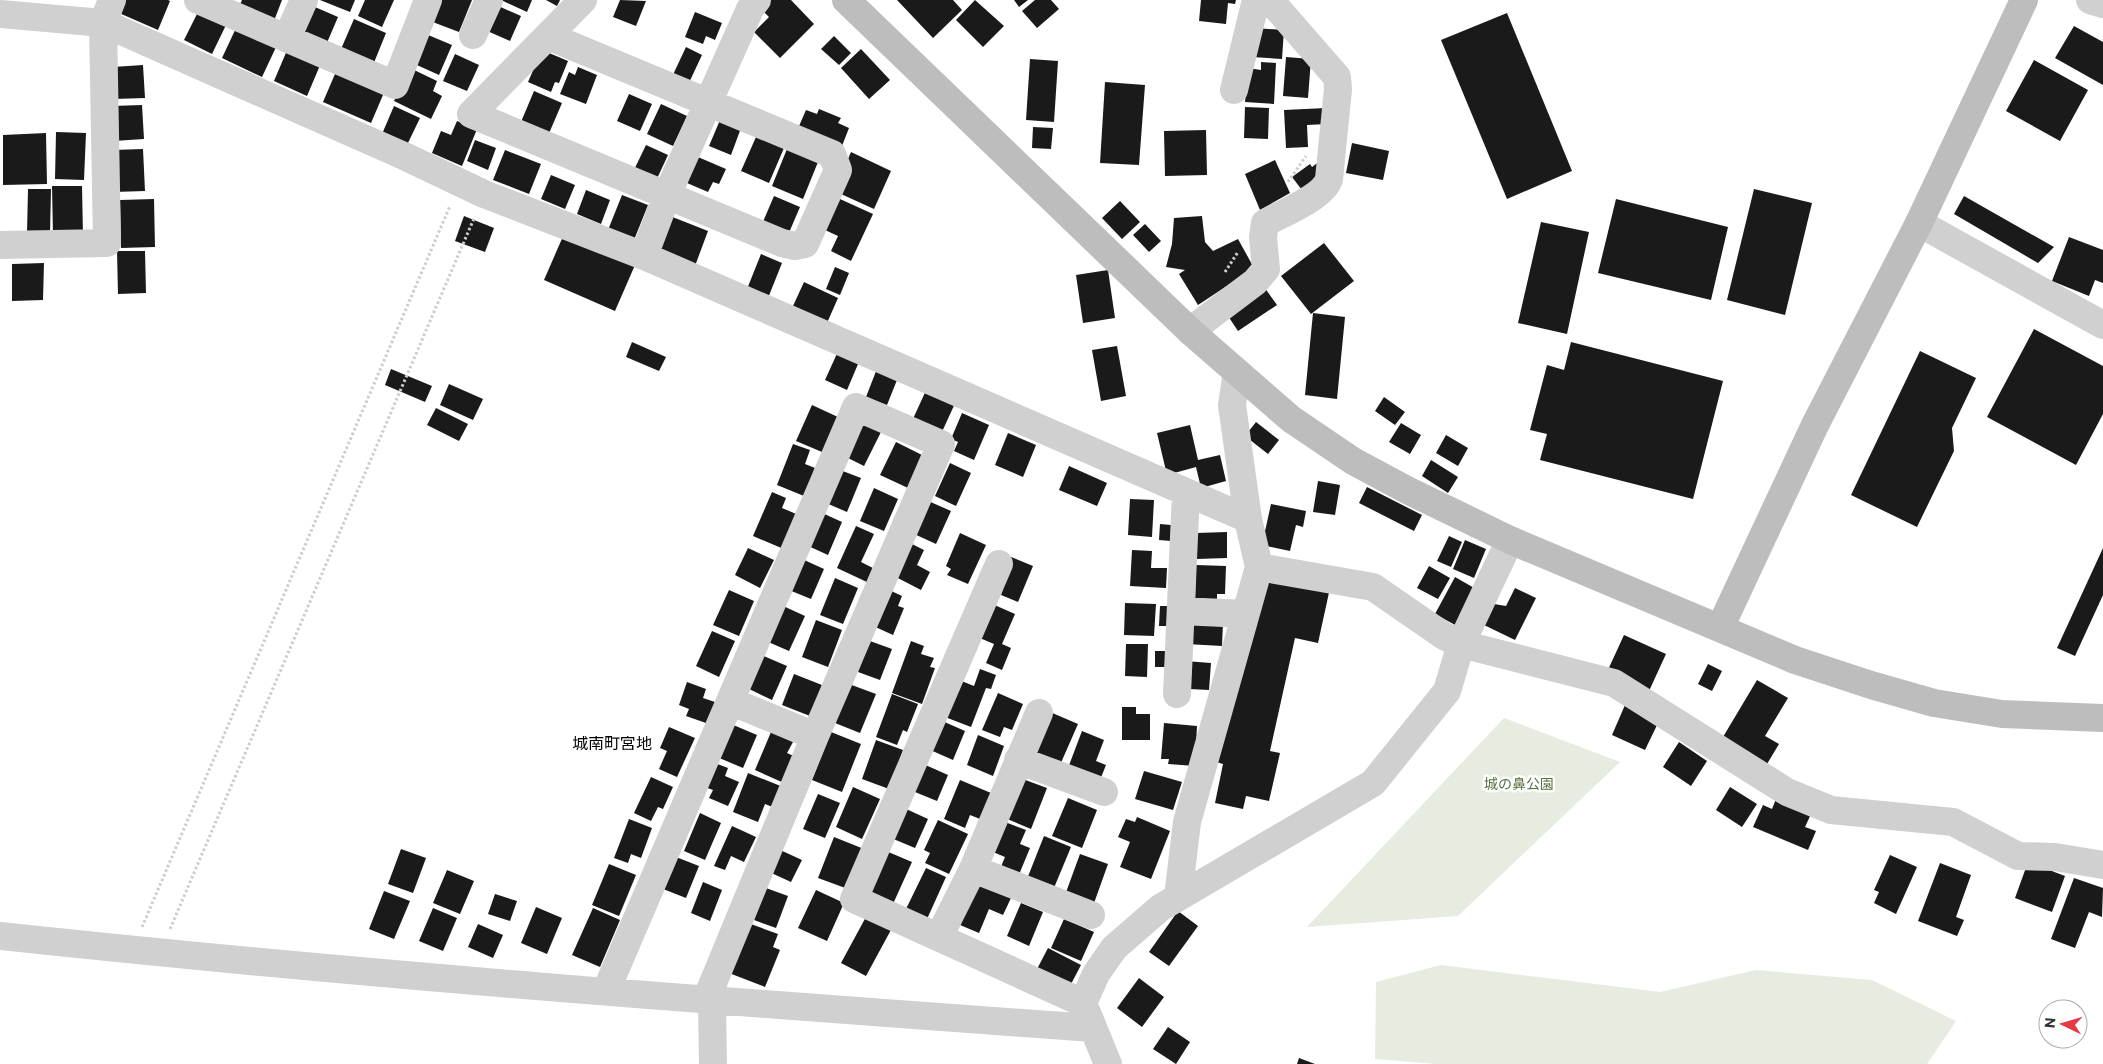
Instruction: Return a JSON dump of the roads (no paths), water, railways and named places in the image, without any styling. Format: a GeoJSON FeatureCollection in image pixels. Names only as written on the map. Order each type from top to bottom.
{"type":"FeatureCollection","features":[{"type":"Feature","properties":{"kind":"street"},"geometry":{"type":"LineString","coordinates":[[198,0],[395,85],[428,0]]}},
{"type":"Feature","properties":{"kind":"street"},"geometry":{"type":"LineString","coordinates":[[287,38],[304,0]]}},
{"type":"Feature","properties":{"kind":"street"},"geometry":{"type":"LineString","coordinates":[[474,35],[488,0]]}},
{"type":"Feature","properties":{"kind":"street"},"geometry":{"type":"LineString","coordinates":[[548,36],[832,154],[838,170],[805,244],[795,246],[782,243],[471,114],[583,0]]}},
{"type":"Feature","properties":{"kind":"street"},"geometry":{"type":"LineString","coordinates":[[644,256],[667,196],[750,9],[757,0]]}},
{"type":"Feature","properties":{"kind":"street"},"geometry":{"type":"LineString","coordinates":[[846,0],[1190,331],[1291,419],[1352,461],[1510,540],[1795,660],[1934,703],[2002,714],[2103,718]]}},
{"type":"Feature","properties":{"kind":"street"},"geometry":{"type":"LineString","coordinates":[[1234,90],[1256,0]]}},
{"type":"Feature","properties":{"kind":"street"},"geometry":{"type":"LineString","coordinates":[[1190,331],[1255,282],[1266,269],[1263,237],[1265,223],[1319,193],[1327,186],[1329,179],[1338,89],[1337,76],[1270,0]]}},
{"type":"Feature","properties":{"kind":"street"},"geometry":{"type":"LineString","coordinates":[[1720,628],[1815,425],[1920,223],[2024,0]]}},
{"type":"Feature","properties":{"kind":"street"},"geometry":{"type":"LineString","coordinates":[[2090,0],[2103,4]]}},
{"type":"Feature","properties":{"kind":"street"},"geometry":{"type":"LineString","coordinates":[[0,14],[107,12],[472,188],[644,256],[1248,519]]}},
{"type":"Feature","properties":{"kind":"street"},"geometry":{"type":"LineString","coordinates":[[0,245],[107,243],[107,12]]}},
{"type":"Feature","properties":{"kind":"street"},"geometry":{"type":"LineString","coordinates":[[1920,223],[2103,325]]}},
{"type":"Feature","properties":{"kind":"street"},"geometry":{"type":"LineString","coordinates":[[1178,898],[1187,822],[1259,567],[1248,519],[1232,405],[1237,372]]}},
{"type":"Feature","properties":{"kind":"street"},"geometry":{"type":"LineString","coordinates":[[606,991],[856,407],[941,444],[815,736],[709,1001],[713,1064]]}},
{"type":"Feature","properties":{"kind":"street"},"geometry":{"type":"LineString","coordinates":[[1177,694],[1186,492]]}},
{"type":"Feature","properties":{"kind":"street"},"geometry":{"type":"LineString","coordinates":[[1082,1003],[1096,974],[1114,948],[1160,908],[1373,783],[1447,691],[1461,644],[1510,540]]}},
{"type":"Feature","properties":{"kind":"street"},"geometry":{"type":"LineString","coordinates":[[998,564],[854,899],[1082,1003],[1108,1064]]}},
{"type":"Feature","properties":{"kind":"street"},"geometry":{"type":"LineString","coordinates":[[1259,567],[1373,587],[1444,636],[1461,644],[1614,683],[1787,792],[1831,810],[1953,822],[2018,856],[2054,857],[2103,864]]}},
{"type":"Feature","properties":{"kind":"street"},"geometry":{"type":"LineString","coordinates":[[1181,611],[1246,614]]}},
{"type":"Feature","properties":{"kind":"street"},"geometry":{"type":"LineString","coordinates":[[730,701],[815,736]]}},
{"type":"Feature","properties":{"kind":"street"},"geometry":{"type":"LineString","coordinates":[[939,937],[973,869],[1039,713]]}},
{"type":"Feature","properties":{"kind":"street"},"geometry":{"type":"LineString","coordinates":[[1018,760],[1104,792]]}},
{"type":"Feature","properties":{"kind":"street"},"geometry":{"type":"LineString","coordinates":[[973,869],[1091,915]]}},
{"type":"Feature","properties":{"kind":"street"},"geometry":{"type":"LineString","coordinates":[[0,936],[160,953],[709,1001],[1092,1028]]}},
{"type":"Feature","properties":{"kind":"district","name":"城南町宮地"},"geometry":{"type":"Point","coordinates":[612,742]}},
{"type":"Feature","properties":{"kind":"park label","name":"城の鼻公園"},"geometry":{"type":"Point","coordinates":[1519,783]}}]}
